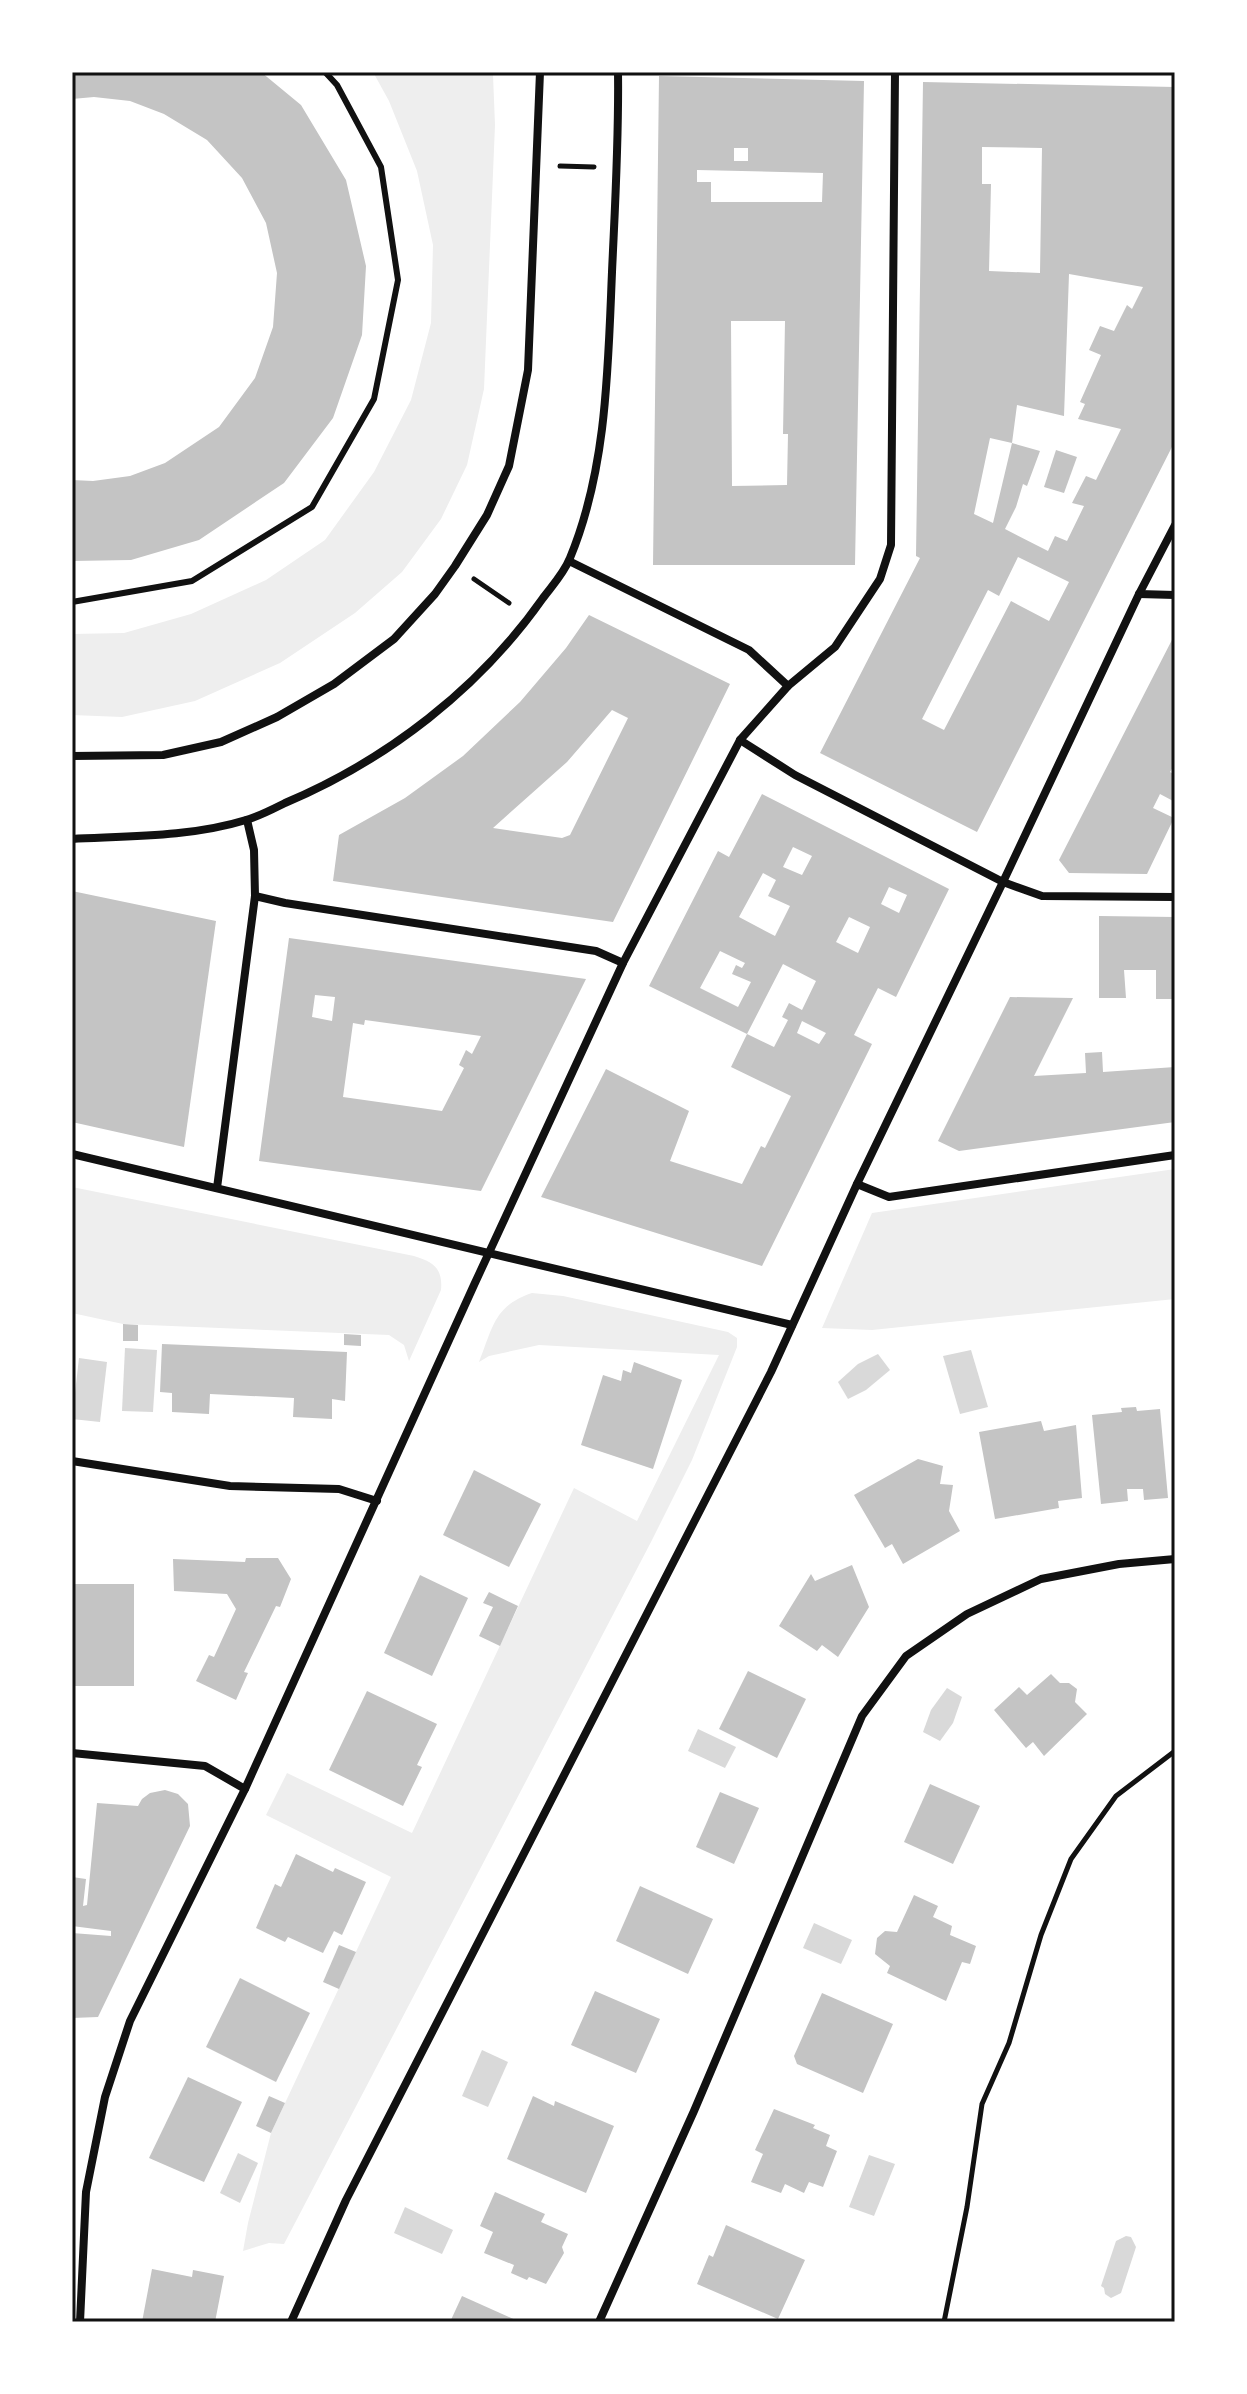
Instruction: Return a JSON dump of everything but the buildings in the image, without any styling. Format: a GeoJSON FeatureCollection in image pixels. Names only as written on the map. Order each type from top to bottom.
{"type":"FeatureCollection","features":[{"type":"Feature","properties":{"kind":"street"},"geometry":{"type":"LineString","coordinates":[[72,756],[163,755],[221,742],[277,717],[334,684],[394,639],[435,594],[455,566],[487,515],[509,466],[528,370],[540,72]]}},
{"type":"Feature","properties":{"kind":"street"},"geometry":{"type":"LineString","coordinates":[[72,839],[180,833],[247,820],[309,793],[382,754],[445,705],[529,618],[569,561],[591,489],[607,382],[617,168],[618,72]]}},
{"type":"Feature","properties":{"kind":"street"},"geometry":{"type":"LineString","coordinates":[[80,2322],[86,2192],[105,2097],[130,2021],[245,1789],[623,963],[740,740],[788,686],[835,647],[880,579],[891,545],[895,72]]}},
{"type":"Feature","properties":{"kind":"street"},"geometry":{"type":"LineString","coordinates":[[291,2322],[346,2200],[771,1372],[857,1184],[1139,594],[1175,525]]}},
{"type":"Feature","properties":{"kind":"street"},"geometry":{"type":"LineString","coordinates":[[569,561],[749,650],[788,686]]}},
{"type":"Feature","properties":{"kind":"street"},"geometry":{"type":"LineString","coordinates":[[1139,594],[1175,595]]}},
{"type":"Feature","properties":{"kind":"street"},"geometry":{"type":"LineString","coordinates":[[740,740],[795,775],[1003,882],[1042,896],[1175,897]]}},
{"type":"Feature","properties":{"kind":"street"},"geometry":{"type":"LineString","coordinates":[[217,1188],[255,896],[254,850],[247,820]]}},
{"type":"Feature","properties":{"kind":"street"},"geometry":{"type":"LineString","coordinates":[[255,896],[596,951],[623,963]]}},
{"type":"Feature","properties":{"kind":"street"},"geometry":{"type":"LineString","coordinates":[[72,1154],[792,1325]]}},
{"type":"Feature","properties":{"kind":"street"},"geometry":{"type":"LineString","coordinates":[[857,1184],[889,1197],[1175,1155]]}},
{"type":"Feature","properties":{"kind":"street"},"geometry":{"type":"LineString","coordinates":[[72,1461],[230,1486],[339,1489],[377,1501]]}},
{"type":"Feature","properties":{"kind":"street"},"geometry":{"type":"LineString","coordinates":[[599,2322],[700,2097],[862,1716],[906,1656],[967,1614],[1041,1579],[1119,1564],[1175,1559]]}},
{"type":"Feature","properties":{"kind":"street"},"geometry":{"type":"LineString","coordinates":[[72,1753],[205,1766],[245,1789]]}},
{"type":"Feature","properties":{"kind":"lane"},"geometry":{"type":"LineString","coordinates":[[72,602],[192,581],[312,507],[374,399],[398,280],[392,238],[381,167],[337,85],[325,72]]}},
{"type":"Feature","properties":{"kind":"path"},"geometry":{"type":"LineString","coordinates":[[535,165],[617,168]]}},
{"type":"Feature","properties":{"kind":"path"},"geometry":{"type":"LineString","coordinates":[[455,566],[529,618]]}},
{"type":"Feature","properties":{"kind":"path"},"geometry":{"type":"LineString","coordinates":[[944,2322],[967,2207],[982,2104],[1009,2043],[1041,1935],[1071,1859],[1116,1796],[1175,1751]]}},
{"type":"Feature","properties":{"kind":"shaded area"},"geometry":{"type":"Polygon","coordinates":[[[373,72],[492,72],[493,75],[495,125],[484,389],[467,465],[441,519],[402,572],[355,613],[280,663],[195,701],[122,717],[72,715],[72,634],[124,633],[191,614],[266,580],[325,540],[374,472],[411,400],[431,323],[433,245],[417,171],[389,101],[373,72]]]}},
{"type":"Feature","properties":{"kind":"shaded area"},"geometry":{"type":"Polygon","coordinates":[[[1175,1169],[1175,1299],[872,1330],[822,1328],[872,1213],[1175,1169]]]}},
{"type":"Feature","properties":{"kind":"shaded area"},"geometry":{"type":"Polygon","coordinates":[[[72,1187],[414,1256],[435,1267],[440,1276],[441,1290],[409,1361],[404,1345],[389,1335],[123,1324],[72,1313],[72,1187]]]}},
{"type":"Feature","properties":{"kind":"shaded area"},"geometry":{"type":"Polygon","coordinates":[[[532,1293],[563,1296],[728,1332],[737,1338],[737,1347],[692,1460],[651,1542],[284,2244],[269,2243],[243,2251],[271,2133],[391,1877],[266,1815],[287,1773],[412,1833],[574,1488],[637,1521],[719,1355],[539,1345],[489,1356],[479,1362],[502,1311],[519,1298],[532,1293]]]}},
{"type":"Feature","properties":{"kind":"shaded area"},"geometry":{"type":"Polygon","coordinates":[[[125,1348],[157,1350],[153,1412],[122,1411],[125,1348]]]}},
{"type":"Feature","properties":{"kind":"shaded area"},"geometry":{"type":"Polygon","coordinates":[[[971,1350],[988,1407],[960,1414],[943,1356],[971,1350]]]}},
{"type":"Feature","properties":{"kind":"shaded area"},"geometry":{"type":"Polygon","coordinates":[[[878,1354],[890,1370],[866,1390],[848,1399],[838,1382],[858,1364],[878,1354]]]}},
{"type":"Feature","properties":{"kind":"shaded area"},"geometry":{"type":"Polygon","coordinates":[[[79,1358],[107,1362],[100,1422],[72,1419],[79,1358]]]}},
{"type":"Feature","properties":{"kind":"shaded area"},"geometry":{"type":"Polygon","coordinates":[[[947,1688],[962,1697],[953,1723],[940,1741],[923,1732],[931,1710],[947,1688]]]}},
{"type":"Feature","properties":{"kind":"shaded area"},"geometry":{"type":"Polygon","coordinates":[[[698,1729],[736,1747],[725,1768],[688,1751],[698,1729]]]}},
{"type":"Feature","properties":{"kind":"shaded area"},"geometry":{"type":"Polygon","coordinates":[[[814,1923],[852,1940],[841,1964],[803,1948],[814,1923]]]}},
{"type":"Feature","properties":{"kind":"shaded area"},"geometry":{"type":"Polygon","coordinates":[[[482,2050],[508,2062],[488,2107],[462,2096],[482,2050]]]}},
{"type":"Feature","properties":{"kind":"shaded area"},"geometry":{"type":"Polygon","coordinates":[[[238,2153],[258,2163],[240,2203],[220,2193],[238,2153]]]}},
{"type":"Feature","properties":{"kind":"shaded area"},"geometry":{"type":"Polygon","coordinates":[[[869,2155],[895,2164],[874,2216],[849,2207],[869,2155]]]}},
{"type":"Feature","properties":{"kind":"shaded area"},"geometry":{"type":"Polygon","coordinates":[[[405,2207],[453,2230],[442,2254],[394,2233],[405,2207]]]}},
{"type":"Feature","properties":{"kind":"shaded area"},"geometry":{"type":"Polygon","coordinates":[[[1131,2237],[1136,2247],[1121,2293],[1111,2298],[1101,2286],[1116,2241],[1131,2237]]]}}]}
